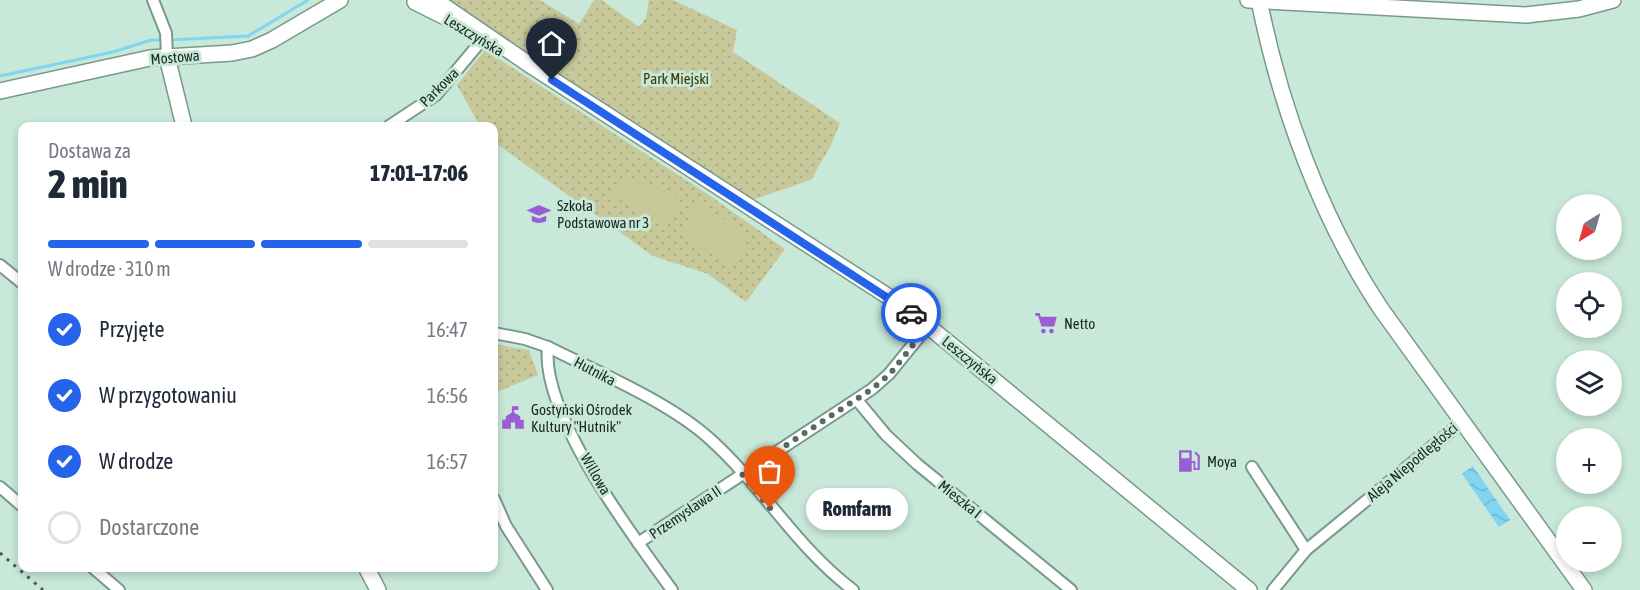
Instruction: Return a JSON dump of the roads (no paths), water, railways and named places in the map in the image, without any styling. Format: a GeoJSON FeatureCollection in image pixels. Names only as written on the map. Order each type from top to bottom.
{"type":"FeatureCollection","features":[{"type":"Feature","properties":{"kind":"street"},"geometry":{"type":"LineString","coordinates":[[153,0],[166,33],[167,54],[183,122]]}},
{"type":"Feature","properties":{"kind":"street","name":"Mostowa"},"geometry":{"type":"LineString","coordinates":[[0,91],[167,54],[231,53],[252,49],[272,40],[340,0]]}},
{"type":"Feature","properties":{"kind":"street","name":"Leszczyńska"},"geometry":{"type":"LineString","coordinates":[[435,0],[533,67],[835,261],[928,326],[1249,590]]}},
{"type":"Feature","properties":{"kind":"street"},"geometry":{"type":"LineString","coordinates":[[1248,0],[1526,15],[1580,9],[1613,0]]}},
{"type":"Feature","properties":{"kind":"street","name":"Aleja Niepodległości"},"geometry":{"type":"LineString","coordinates":[[1259,0],[1267,39],[1291,121],[1334,224],[1373,298],[1462,422],[1305,550],[1273,590]]}},
{"type":"Feature","properties":{"kind":"street","name":"Leszczyńska"},"geometry":{"type":"LineString","coordinates":[[412,1],[533,67]]}},
{"type":"Feature","properties":{"kind":"street","name":"Parkowa"},"geometry":{"type":"LineString","coordinates":[[395,122],[436,95],[482,39]]}},
{"type":"Feature","properties":{"kind":"street"},"geometry":{"type":"LineString","coordinates":[[0,265],[18,280]]}},
{"type":"Feature","properties":{"kind":"street","name":"Przemysława II"},"geometry":{"type":"LineString","coordinates":[[638,543],[857,400],[890,374],[928,326]]}},
{"type":"Feature","properties":{"kind":"street","name":"Hutnika"},"geometry":{"type":"LineString","coordinates":[[498,334],[525,339],[548,347],[682,419],[710,439],[813,556],[853,590]]}},
{"type":"Feature","properties":{"kind":"street","name":"Willowa"},"geometry":{"type":"LineString","coordinates":[[548,347],[548,375],[561,410],[593,473],[638,543],[672,590]]}},
{"type":"Feature","properties":{"kind":"street","name":"Mieszka I"},"geometry":{"type":"LineString","coordinates":[[857,400],[886,435],[917,464],[1071,590]]}},
{"type":"Feature","properties":{"kind":"street"},"geometry":{"type":"LineString","coordinates":[[1462,422],[1584,590]]}},
{"type":"Feature","properties":{"kind":"street"},"geometry":{"type":"LineString","coordinates":[[1252,467],[1305,550]]}},
{"type":"Feature","properties":{"kind":"street"},"geometry":{"type":"LineString","coordinates":[[0,487],[18,503]]}},
{"type":"Feature","properties":{"kind":"street"},"geometry":{"type":"LineString","coordinates":[[498,508],[506,525],[548,590]]}},
{"type":"Feature","properties":{"kind":"street"},"geometry":{"type":"LineString","coordinates":[[98,572],[119,590]]}},
{"type":"Feature","properties":{"kind":"street"},"geometry":{"type":"LineString","coordinates":[[369,572],[378,590]]}},
{"type":"Feature","properties":{"kind":"water"},"geometry":{"type":"Polygon","coordinates":[[[1473,466],[1510,520],[1499,527],[1462,474],[1473,466]]]}},
{"type":"Feature","properties":{"kind":"waterway"},"geometry":{"type":"LineString","coordinates":[[170,40],[248,36],[308,0]]}},
{"type":"Feature","properties":{"kind":"waterway"},"geometry":{"type":"LineString","coordinates":[[0,76],[113,52],[151,40],[164,40]]}},
{"type":"Feature","properties":{"kind":"railway"},"geometry":{"type":"LineString","coordinates":[[0,553],[18,568]]}},
{"type":"Feature","properties":{"kind":"railway"},"geometry":{"type":"LineString","coordinates":[[22,572],[43,590]]}},
{"type":"Feature","properties":{"kind":"place","name":"Szkoła Podstawowa nr 3"},"geometry":{"type":"Point","coordinates":[539,214]}},
{"type":"Feature","properties":{"kind":"place","name":"Netto"},"geometry":{"type":"Point","coordinates":[1046,323]}},
{"type":"Feature","properties":{"kind":"place","name":"Gostyński Ośrodek Kultury \"Hutnik\""},"geometry":{"type":"Point","coordinates":[513,418]}},
{"type":"Feature","properties":{"kind":"place","name":"Moya"},"geometry":{"type":"Point","coordinates":[1189,461]}},
{"type":"Feature","properties":{"kind":"place","name":"Romfarm"},"geometry":{"type":"Point","coordinates":[770,508]}},
{"type":"Feature","properties":{"kind":"park label","name":"Park Miejski"},"geometry":{"type":"Point","coordinates":[676,78]}}]}
